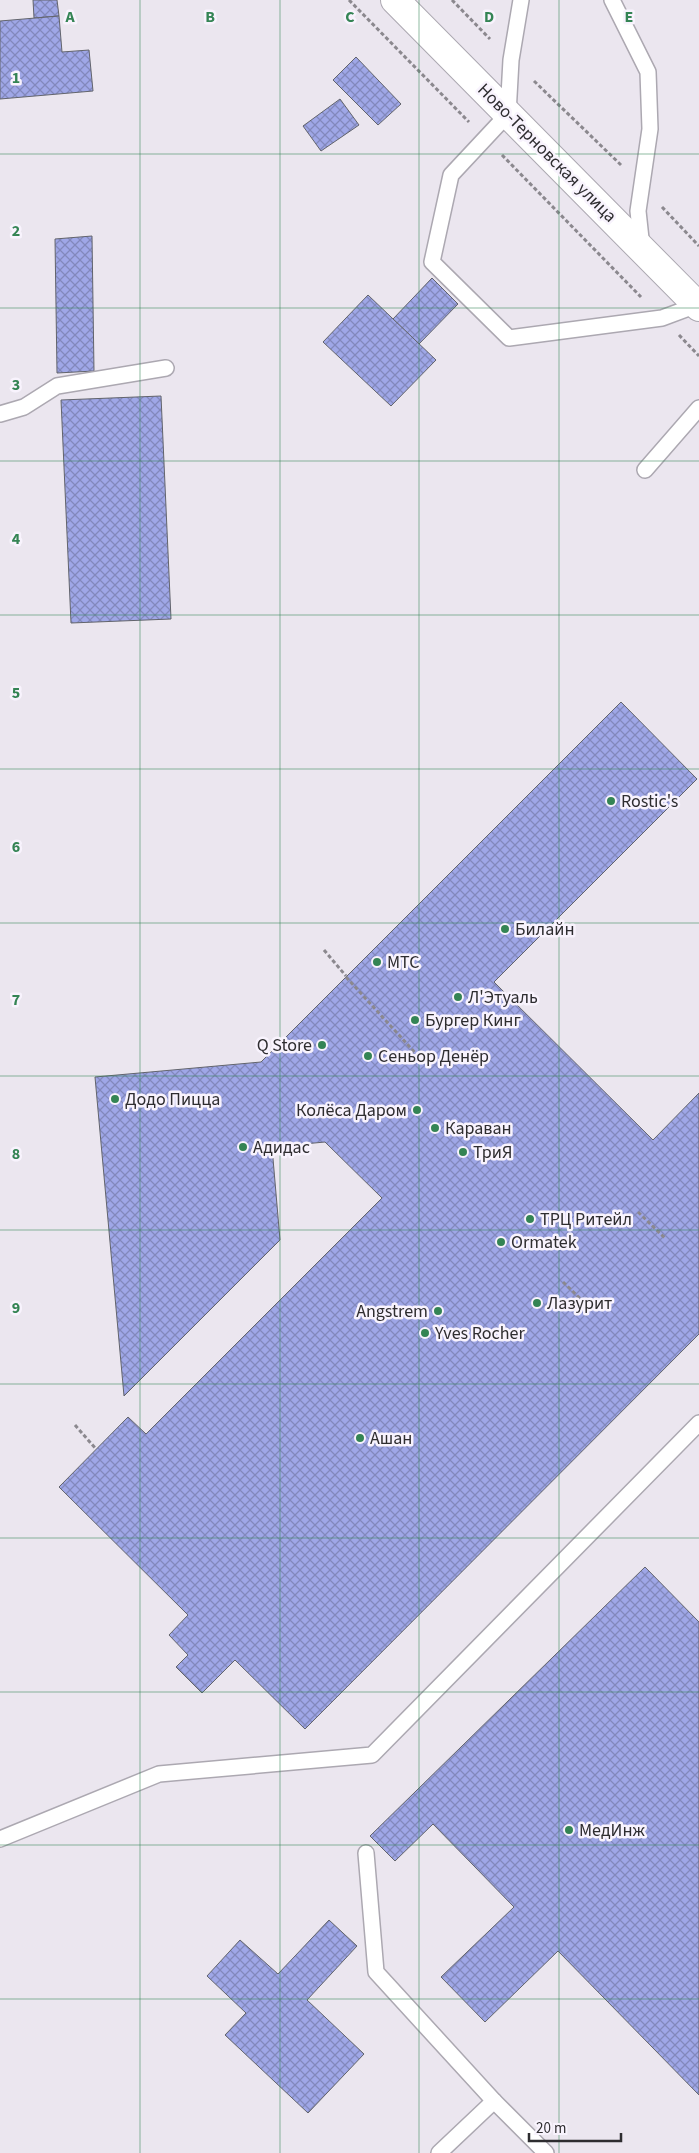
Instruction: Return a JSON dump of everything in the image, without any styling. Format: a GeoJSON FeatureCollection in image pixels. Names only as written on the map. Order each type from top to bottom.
{"type":"FeatureCollection","features":[{"type":"Feature","properties":{"kind":"main road","name":"Ново-Терновская улица"},"geometry":{"type":"LineString","coordinates":[[395,0],[698,306]]}},
{"type":"Feature","properties":{"kind":"lane"},"geometry":{"type":"LineString","coordinates":[[521,0],[511,60],[508,114],[451,175],[432,262],[508,338],[662,318],[698,306]]}},
{"type":"Feature","properties":{"kind":"lane"},"geometry":{"type":"LineString","coordinates":[[612,0],[648,72],[650,129],[638,211],[642,250]]}},
{"type":"Feature","properties":{"kind":"lane"},"geometry":{"type":"LineString","coordinates":[[0,414],[24,408],[57,386],[166,368]]}},
{"type":"Feature","properties":{"kind":"lane"},"geometry":{"type":"LineString","coordinates":[[645,470],[699,408]]}},
{"type":"Feature","properties":{"kind":"lane"},"geometry":{"type":"LineString","coordinates":[[0,1839],[159,1774],[372,1756],[699,1423]]}},
{"type":"Feature","properties":{"kind":"lane"},"geometry":{"type":"LineString","coordinates":[[366,1853],[376,1972],[494,2101],[546,2153]]}},
{"type":"Feature","properties":{"kind":"lane"},"geometry":{"type":"LineString","coordinates":[[439,2153],[494,2101]]}},
{"type":"Feature","properties":{"kind":"path"},"geometry":{"type":"LineString","coordinates":[[349,0],[699,356]]}},
{"type":"Feature","properties":{"kind":"path"},"geometry":{"type":"LineString","coordinates":[[452,0],[511,60],[642,185],[699,246]]}},
{"type":"Feature","properties":{"kind":"path"},"geometry":{"type":"LineString","coordinates":[[324,950],[419,1057]]}},
{"type":"Feature","properties":{"kind":"path"},"geometry":{"type":"LineString","coordinates":[[638,1212],[666,1239]]}},
{"type":"Feature","properties":{"kind":"path"},"geometry":{"type":"LineString","coordinates":[[563,1282],[592,1310]]}},
{"type":"Feature","properties":{"kind":"path"},"geometry":{"type":"LineString","coordinates":[[75,1425],[96,1449]]}},
{"type":"Feature","properties":{"kind":"building"},"geometry":{"type":"Polygon","coordinates":[[[33,0],[57,0],[59,16],[34,18],[33,0]]]}},
{"type":"Feature","properties":{"kind":"building"},"geometry":{"type":"Polygon","coordinates":[[[59,16],[62,52],[89,50],[93,91],[0,99],[0,21],[59,16]]]}},
{"type":"Feature","properties":{"kind":"building"},"geometry":{"type":"Polygon","coordinates":[[[356,57],[401,104],[378,125],[333,80],[356,57]]]}},
{"type":"Feature","properties":{"kind":"building"},"geometry":{"type":"Polygon","coordinates":[[[340,99],[359,125],[321,151],[303,126],[340,99]]]}},
{"type":"Feature","properties":{"kind":"building"},"geometry":{"type":"Polygon","coordinates":[[[92,236],[94,371],[57,373],[55,239],[92,236]]]}},
{"type":"Feature","properties":{"kind":"building"},"geometry":{"type":"Polygon","coordinates":[[[432,278],[458,304],[419,344],[393,319],[432,278]]]}},
{"type":"Feature","properties":{"kind":"building"},"geometry":{"type":"Polygon","coordinates":[[[368,295],[436,360],[391,406],[323,342],[368,295]]]}},
{"type":"Feature","properties":{"kind":"building"},"geometry":{"type":"Polygon","coordinates":[[[161,396],[171,619],[71,623],[61,400],[161,396]]]}},
{"type":"Feature","properties":{"kind":"building","name":"ТРЦ Ритейл"},"geometry":{"type":"Polygon","coordinates":[[[621,702],[697,779],[494,982],[653,1140],[699,1093],[699,1334],[305,1729],[235,1660],[202,1693],[176,1667],[188,1655],[169,1635],[188,1615],[59,1487],[128,1417],[146,1434],[382,1198],[325,1142],[272,1147],[280,1240],[124,1396],[95,1077],[261,1062],[621,702]]]}},
{"type":"Feature","properties":{"kind":"building","name":"МедИнж"},"geometry":{"type":"Polygon","coordinates":[[[645,1567],[699,1622],[699,2095],[558,1951],[485,2022],[441,1977],[514,1907],[433,1824],[395,1861],[370,1836],[645,1567]]]}},
{"type":"Feature","properties":{"kind":"building"},"geometry":{"type":"Polygon","coordinates":[[[329,1920],[357,1946],[307,2000],[364,2054],[308,2113],[225,2035],[246,2013],[207,1976],[240,1940],[278,1974],[329,1920]]]}},
{"type":"Feature","properties":{"kind":"place","name":"Rostic's"},"geometry":{"type":"Point","coordinates":[611,801]}},
{"type":"Feature","properties":{"kind":"place","name":"Билайн"},"geometry":{"type":"Point","coordinates":[505,929]}},
{"type":"Feature","properties":{"kind":"place","name":"МТС"},"geometry":{"type":"Point","coordinates":[377,962]}},
{"type":"Feature","properties":{"kind":"place","name":"Л'Этуаль"},"geometry":{"type":"Point","coordinates":[458,997]}},
{"type":"Feature","properties":{"kind":"place","name":"Бургер Кинг"},"geometry":{"type":"Point","coordinates":[415,1020]}},
{"type":"Feature","properties":{"kind":"place","name":"Q Store"},"geometry":{"type":"Point","coordinates":[322,1045]}},
{"type":"Feature","properties":{"kind":"place","name":"Сеньор Денёр"},"geometry":{"type":"Point","coordinates":[368,1056]}},
{"type":"Feature","properties":{"kind":"place","name":"Додо Пицца"},"geometry":{"type":"Point","coordinates":[115,1099]}},
{"type":"Feature","properties":{"kind":"place","name":"Колёса Даром"},"geometry":{"type":"Point","coordinates":[417,1110]}},
{"type":"Feature","properties":{"kind":"place","name":"Караван"},"geometry":{"type":"Point","coordinates":[435,1128]}},
{"type":"Feature","properties":{"kind":"place","name":"Адидас"},"geometry":{"type":"Point","coordinates":[243,1147]}},
{"type":"Feature","properties":{"kind":"place","name":"ТриЯ"},"geometry":{"type":"Point","coordinates":[463,1152]}},
{"type":"Feature","properties":{"kind":"place","name":"ТРЦ Ритейл"},"geometry":{"type":"Point","coordinates":[530,1219]}},
{"type":"Feature","properties":{"kind":"place","name":"Ormatek"},"geometry":{"type":"Point","coordinates":[501,1242]}},
{"type":"Feature","properties":{"kind":"place","name":"Лазурит"},"geometry":{"type":"Point","coordinates":[537,1303]}},
{"type":"Feature","properties":{"kind":"place","name":"Angstrem"},"geometry":{"type":"Point","coordinates":[438,1311]}},
{"type":"Feature","properties":{"kind":"place","name":"Yves Rocher"},"geometry":{"type":"Point","coordinates":[425,1333]}},
{"type":"Feature","properties":{"kind":"place","name":"Ашан"},"geometry":{"type":"Point","coordinates":[360,1438]}},
{"type":"Feature","properties":{"kind":"place","name":"МедИнж"},"geometry":{"type":"Point","coordinates":[569,1830]}}]}
